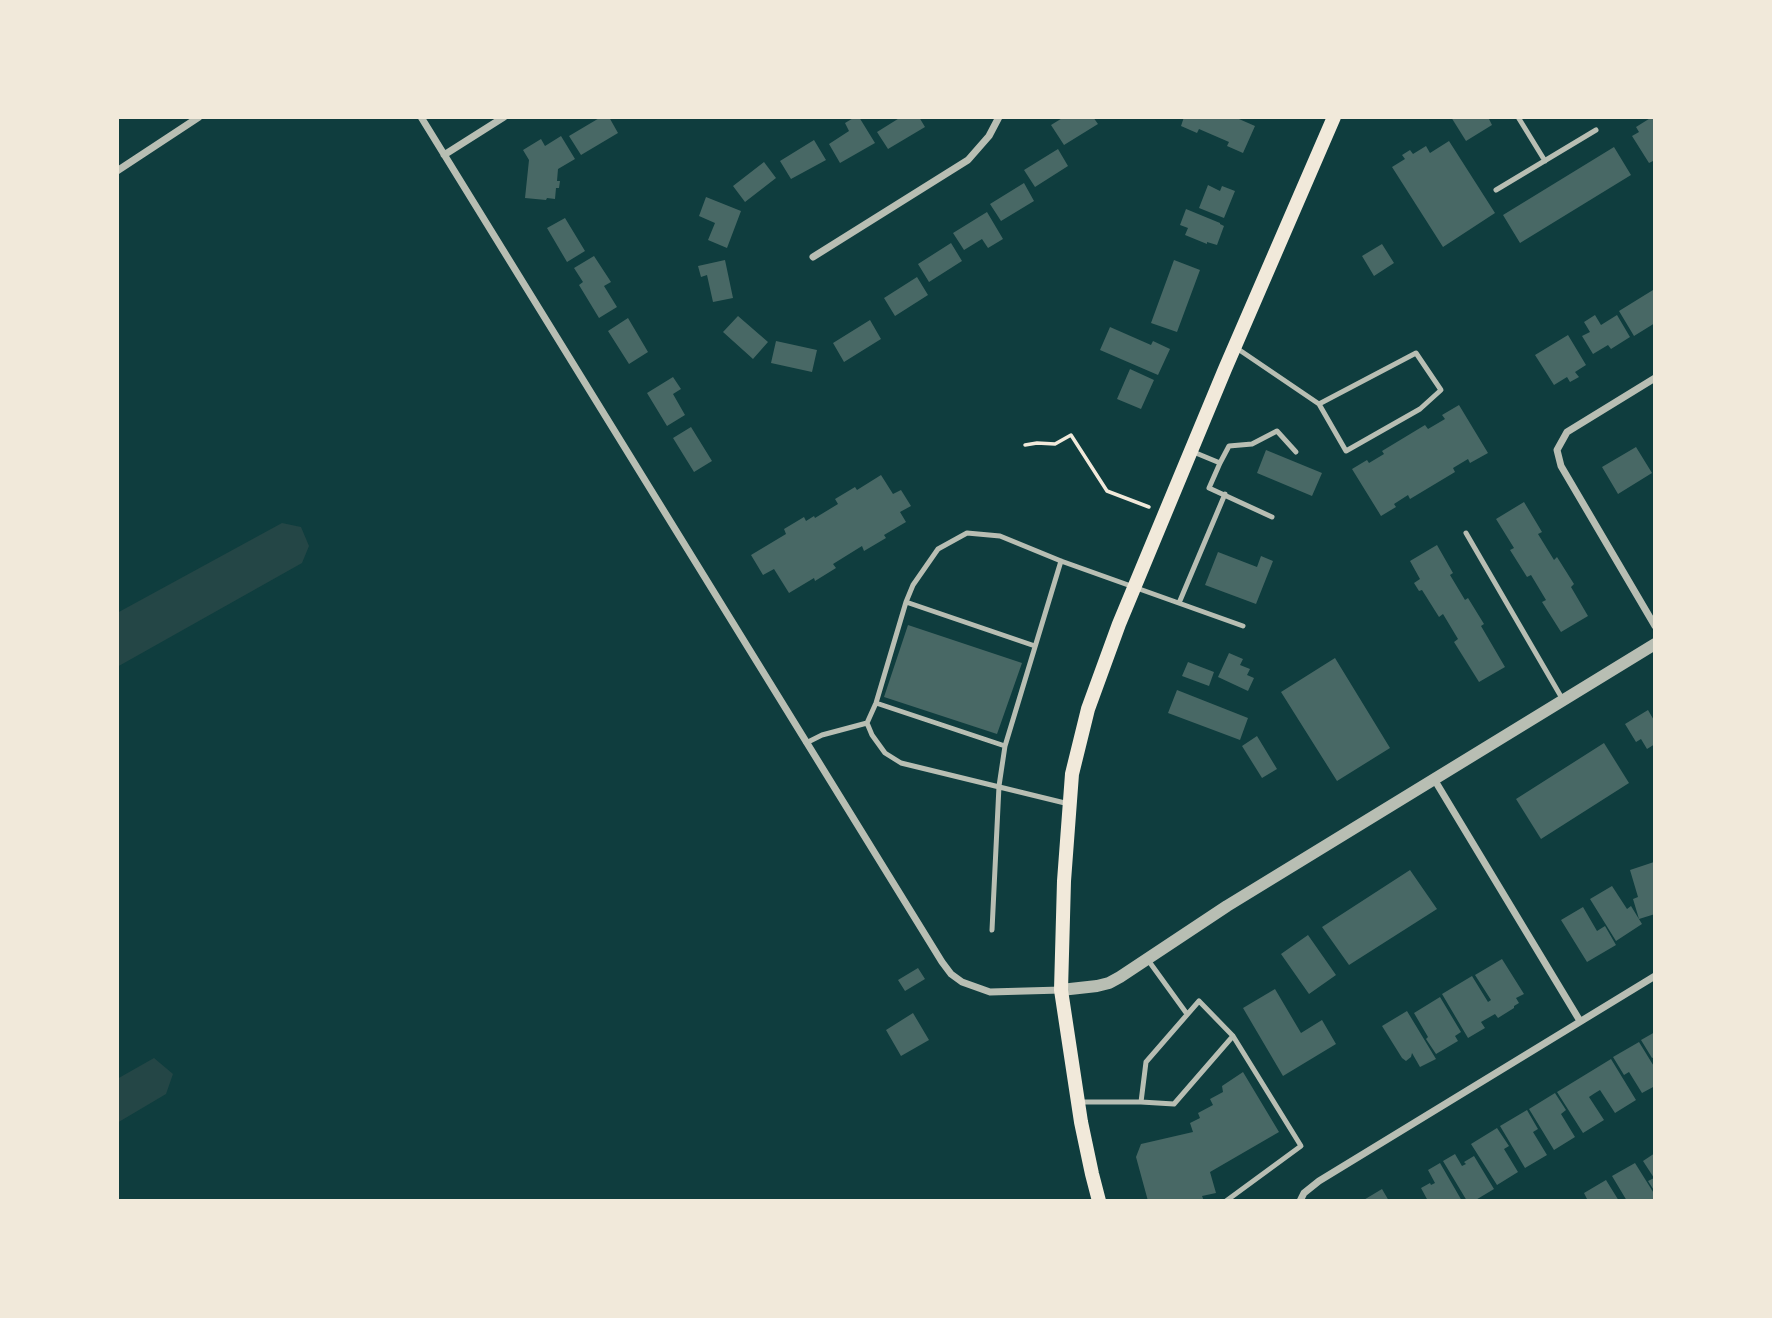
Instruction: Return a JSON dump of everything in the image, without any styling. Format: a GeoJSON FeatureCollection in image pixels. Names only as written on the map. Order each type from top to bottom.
{"type":"FeatureCollection","features":[{"type":"Feature","properties":{"kind":"main road"},"geometry":{"type":"LineString","coordinates":[[1099,1201],[1078,1102],[1061,990],[1064,881],[1072,774],[1088,709],[1134,586],[1334,117]]}},
{"type":"Feature","properties":{"kind":"street"},"geometry":{"type":"LineString","coordinates":[[117,170],[199,117]]}},
{"type":"Feature","properties":{"kind":"street"},"geometry":{"type":"LineString","coordinates":[[421,117],[932,949],[951,974],[962,982],[990,992],[1061,990],[1109,983],[1227,906],[1655,644]]}},
{"type":"Feature","properties":{"kind":"street"},"geometry":{"type":"LineString","coordinates":[[444,155],[504,117]]}},
{"type":"Feature","properties":{"kind":"street"},"geometry":{"type":"LineString","coordinates":[[813,257],[968,160],[989,136],[999,117]]}},
{"type":"Feature","properties":{"kind":"street"},"geometry":{"type":"LineString","coordinates":[[1655,378],[1567,432],[1556,450],[1561,466],[1655,626]]}},
{"type":"Feature","properties":{"kind":"street"},"geometry":{"type":"LineString","coordinates":[[1434,779],[1580,1021]]}},
{"type":"Feature","properties":{"kind":"street"},"geometry":{"type":"LineString","coordinates":[[1300,1201],[1304,1193],[1319,1181],[1655,976]]}},
{"type":"Feature","properties":{"kind":"lane"},"geometry":{"type":"LineString","coordinates":[[1518,117],[1545,161]]}},
{"type":"Feature","properties":{"kind":"lane"},"geometry":{"type":"LineString","coordinates":[[1496,190],[1596,130]]}},
{"type":"Feature","properties":{"kind":"lane"},"geometry":{"type":"LineString","coordinates":[[1235,347],[1319,404],[1346,451],[1420,409],[1441,390],[1416,353],[1319,404]]}},
{"type":"Feature","properties":{"kind":"lane"},"geometry":{"type":"LineString","coordinates":[[1272,517],[1209,488],[1229,446],[1252,444],[1277,431],[1296,452]]}},
{"type":"Feature","properties":{"kind":"lane"},"geometry":{"type":"LineString","coordinates":[[1191,451],[1220,463]]}},
{"type":"Feature","properties":{"kind":"lane"},"geometry":{"type":"LineString","coordinates":[[1179,603],[1225,494]]}},
{"type":"Feature","properties":{"kind":"lane"},"geometry":{"type":"LineString","coordinates":[[1466,533],[1563,701]]}},
{"type":"Feature","properties":{"kind":"lane"},"geometry":{"type":"LineString","coordinates":[[1069,804],[901,763],[885,753],[872,735],[867,723],[876,704],[906,602],[913,585],[938,549],[967,534],[1000,536],[1061,561],[1243,626]]}},
{"type":"Feature","properties":{"kind":"lane"},"geometry":{"type":"LineString","coordinates":[[992,930],[999,786],[1005,746],[1061,561]]}},
{"type":"Feature","properties":{"kind":"lane"},"geometry":{"type":"LineString","coordinates":[[906,602],[1035,646]]}},
{"type":"Feature","properties":{"kind":"lane"},"geometry":{"type":"LineString","coordinates":[[876,704],[1005,746]]}},
{"type":"Feature","properties":{"kind":"lane"},"geometry":{"type":"LineString","coordinates":[[806,743],[822,734],[867,723]]}},
{"type":"Feature","properties":{"kind":"lane"},"geometry":{"type":"LineString","coordinates":[[1147,960],[1187,1014]]}},
{"type":"Feature","properties":{"kind":"lane"},"geometry":{"type":"LineString","coordinates":[[1141,1102],[1146,1062],[1199,1002],[1233,1036],[1301,1146],[1226,1201]]}},
{"type":"Feature","properties":{"kind":"lane"},"geometry":{"type":"LineString","coordinates":[[1078,1102],[1174,1104],[1233,1036]]}},
{"type":"Feature","properties":{"kind":"path"},"geometry":{"type":"LineString","coordinates":[[1025,445],[1055,444],[1071,435],[1107,491],[1164,513]]}},
{"type":"Feature","properties":{"kind":"shaded area"},"geometry":{"type":"Polygon","coordinates":[[[282,523],[301,527],[309,546],[302,563],[117,667],[117,613],[282,523]]]}},
{"type":"Feature","properties":{"kind":"shaded area"},"geometry":{"type":"Polygon","coordinates":[[[154,1058],[173,1074],[166,1094],[117,1123],[117,1079],[154,1058]]]}},
{"type":"Feature","properties":{"kind":"building"},"geometry":{"type":"Polygon","coordinates":[[[601,117],[609,117],[618,133],[581,155],[569,136],[601,117]]]}},
{"type":"Feature","properties":{"kind":"building"},"geometry":{"type":"Polygon","coordinates":[[[859,117],[875,143],[840,163],[829,144],[849,131],[845,123],[859,117]]]}},
{"type":"Feature","properties":{"kind":"building"},"geometry":{"type":"Polygon","coordinates":[[[901,117],[919,117],[925,127],[888,149],[877,132],[901,117]]]}},
{"type":"Feature","properties":{"kind":"building"},"geometry":{"type":"Polygon","coordinates":[[[1064,117],[1093,117],[1098,124],[1064,145],[1051,125],[1064,117]]]}},
{"type":"Feature","properties":{"kind":"building"},"geometry":{"type":"Polygon","coordinates":[[[1184,117],[1240,117],[1239,119],[1255,126],[1243,153],[1227,146],[1229,142],[1199,129],[1197,133],[1181,126],[1184,117]]]}},
{"type":"Feature","properties":{"kind":"building"},"geometry":{"type":"Polygon","coordinates":[[[1451,117],[1488,117],[1492,125],[1466,141],[1451,117]]]}},
{"type":"Feature","properties":{"kind":"building"},"geometry":{"type":"Polygon","coordinates":[[[1652,117],[1655,122],[1655,160],[1649,163],[1632,136],[1639,132],[1636,127],[1652,117]]]}},
{"type":"Feature","properties":{"kind":"building"},"geometry":{"type":"Polygon","coordinates":[[[561,136],[575,159],[558,169],[557,181],[560,181],[555,199],[525,198],[529,160],[523,150],[541,139],[545,146],[561,136]]]}},
{"type":"Feature","properties":{"kind":"building"},"geometry":{"type":"Polygon","coordinates":[[[814,140],[826,160],[791,179],[780,161],[814,140]]]}},
{"type":"Feature","properties":{"kind":"building"},"geometry":{"type":"Polygon","coordinates":[[[1449,141],[1495,213],[1443,247],[1392,167],[1405,159],[1402,155],[1410,150],[1413,154],[1426,146],[1430,153],[1449,141]]]}},
{"type":"Feature","properties":{"kind":"building"},"geometry":{"type":"Polygon","coordinates":[[[1614,147],[1631,175],[1520,243],[1503,215],[1614,147]]]}},
{"type":"Feature","properties":{"kind":"building"},"geometry":{"type":"Polygon","coordinates":[[[1058,149],[1068,166],[1035,187],[1024,170],[1058,149]]]}},
{"type":"Feature","properties":{"kind":"building"},"geometry":{"type":"Polygon","coordinates":[[[764,162],[776,178],[745,202],[733,186],[764,162]]]}},
{"type":"Feature","properties":{"kind":"building"},"geometry":{"type":"Polygon","coordinates":[[[1024,183],[1034,201],[1001,221],[990,204],[1024,183]]]}},
{"type":"Feature","properties":{"kind":"building"},"geometry":{"type":"Polygon","coordinates":[[[1208,185],[1220,191],[1222,186],[1235,191],[1224,218],[1199,208],[1208,185]]]}},
{"type":"Feature","properties":{"kind":"building"},"geometry":{"type":"Polygon","coordinates":[[[706,197],[741,211],[727,248],[708,240],[715,223],[699,216],[706,197]]]}},
{"type":"Feature","properties":{"kind":"building"},"geometry":{"type":"Polygon","coordinates":[[[1186,209],[1224,226],[1217,245],[1185,235],[1188,228],[1180,225],[1186,209]]]}},
{"type":"Feature","properties":{"kind":"building"},"geometry":{"type":"Polygon","coordinates":[[[987,212],[1003,239],[988,248],[982,239],[964,250],[953,233],[987,212]]]}},
{"type":"Feature","properties":{"kind":"building"},"geometry":{"type":"Polygon","coordinates":[[[565,218],[585,251],[567,262],[547,228],[565,218]]]}},
{"type":"Feature","properties":{"kind":"building"},"geometry":{"type":"Polygon","coordinates":[[[951,243],[962,261],[929,282],[918,264],[951,243]]]}},
{"type":"Feature","properties":{"kind":"building"},"geometry":{"type":"Polygon","coordinates":[[[1382,244],[1394,263],[1374,276],[1362,256],[1382,244]]]}},
{"type":"Feature","properties":{"kind":"building"},"geometry":{"type":"Polygon","coordinates":[[[594,256],[611,282],[604,286],[617,307],[599,318],[579,285],[583,282],[574,268],[594,256]]]}},
{"type":"Feature","properties":{"kind":"building"},"geometry":{"type":"Polygon","coordinates":[[[725,260],[733,298],[713,302],[707,275],[701,277],[698,266],[725,260]]]}},
{"type":"Feature","properties":{"kind":"building"},"geometry":{"type":"Polygon","coordinates":[[[1174,260],[1200,270],[1177,332],[1151,323],[1174,260]]]}},
{"type":"Feature","properties":{"kind":"building"},"geometry":{"type":"Polygon","coordinates":[[[917,277],[928,295],[895,316],[884,298],[917,277]]]}},
{"type":"Feature","properties":{"kind":"building"},"geometry":{"type":"Polygon","coordinates":[[[1653,290],[1655,323],[1634,336],[1619,311],[1653,290]]]}},
{"type":"Feature","properties":{"kind":"building"},"geometry":{"type":"Polygon","coordinates":[[[1595,315],[1601,325],[1617,315],[1630,337],[1611,349],[1608,345],[1593,354],[1582,336],[1590,332],[1584,322],[1595,315]]]}},
{"type":"Feature","properties":{"kind":"building"},"geometry":{"type":"Polygon","coordinates":[[[738,316],[768,342],[753,359],[723,332],[738,316]]]}},
{"type":"Feature","properties":{"kind":"building"},"geometry":{"type":"Polygon","coordinates":[[[628,318],[648,352],[629,364],[608,331],[628,318]]]}},
{"type":"Feature","properties":{"kind":"building"},"geometry":{"type":"Polygon","coordinates":[[[870,320],[881,339],[844,362],[833,343],[870,320]]]}},
{"type":"Feature","properties":{"kind":"building"},"geometry":{"type":"Polygon","coordinates":[[[1110,327],[1151,345],[1153,341],[1170,349],[1158,375],[1100,350],[1110,327]]]}},
{"type":"Feature","properties":{"kind":"building"},"geometry":{"type":"Polygon","coordinates":[[[1568,335],[1586,365],[1575,372],[1579,377],[1570,382],[1567,377],[1554,385],[1535,355],[1568,335]]]}},
{"type":"Feature","properties":{"kind":"building"},"geometry":{"type":"Polygon","coordinates":[[[776,341],[817,350],[812,372],[771,363],[776,341]]]}},
{"type":"Feature","properties":{"kind":"building"},"geometry":{"type":"Polygon","coordinates":[[[1130,369],[1154,380],[1141,409],[1117,399],[1130,369]]]}},
{"type":"Feature","properties":{"kind":"building"},"geometry":{"type":"Polygon","coordinates":[[[673,377],[681,389],[673,394],[685,415],[667,426],[647,393],[673,377]]]}},
{"type":"Feature","properties":{"kind":"building"},"geometry":{"type":"Polygon","coordinates":[[[1459,405],[1488,453],[1470,463],[1468,459],[1453,468],[1455,472],[1410,499],[1408,495],[1394,504],[1396,507],[1381,516],[1352,469],[1384,454],[1382,451],[1425,425],[1428,429],[1445,419],[1442,415],[1459,405]]]}},
{"type":"Feature","properties":{"kind":"building"},"geometry":{"type":"Polygon","coordinates":[[[691,427],[712,461],[694,472],[673,438],[691,427]]]}},
{"type":"Feature","properties":{"kind":"building"},"geometry":{"type":"Polygon","coordinates":[[[1636,447],[1652,473],[1618,494],[1602,467],[1636,447]]]}},
{"type":"Feature","properties":{"kind":"building"},"geometry":{"type":"Polygon","coordinates":[[[1266,450],[1322,473],[1312,496],[1257,473],[1266,450]]]}},
{"type":"Feature","properties":{"kind":"building"},"geometry":{"type":"Polygon","coordinates":[[[881,475],[893,494],[901,490],[911,506],[900,512],[906,522],[884,535],[886,538],[864,551],[862,546],[833,564],[836,568],[789,593],[774,569],[763,575],[751,555],[786,534],[784,529],[804,517],[806,521],[814,516],[815,518],[838,504],[835,499],[855,487],[857,490],[881,475]]]}},
{"type":"Feature","properties":{"kind":"building"},"geometry":{"type":"Polygon","coordinates":[[[1524,502],[1542,532],[1538,534],[1554,560],[1557,557],[1574,584],[1571,587],[1588,616],[1561,632],[1542,602],[1546,600],[1531,575],[1527,577],[1510,550],[1514,548],[1496,519],[1524,502]]]}},
{"type":"Feature","properties":{"kind":"building"},"geometry":{"type":"Polygon","coordinates":[[[1437,545],[1453,573],[1450,575],[1484,624],[1481,626],[1505,667],[1479,682],[1454,642],[1458,639],[1443,614],[1439,617],[1422,590],[1419,591],[1414,583],[1420,579],[1410,561],[1437,545]]]}},
{"type":"Feature","properties":{"kind":"building"},"geometry":{"type":"Polygon","coordinates":[[[1218,552],[1257,567],[1261,556],[1273,561],[1256,604],[1205,585],[1218,552]]]}},
{"type":"Feature","properties":{"kind":"building"},"geometry":{"type":"Polygon","coordinates":[[[908,625],[1022,663],[997,734],[884,697],[908,625]]]}},
{"type":"Feature","properties":{"kind":"building"},"geometry":{"type":"Polygon","coordinates":[[[1229,653],[1243,659],[1240,665],[1250,669],[1247,675],[1254,678],[1248,691],[1218,677],[1229,653]]]}},
{"type":"Feature","properties":{"kind":"building"},"geometry":{"type":"Polygon","coordinates":[[[1335,658],[1390,748],[1337,781],[1281,692],[1335,658]]]}},
{"type":"Feature","properties":{"kind":"building"},"geometry":{"type":"Polygon","coordinates":[[[1188,662],[1214,672],[1209,686],[1182,676],[1188,662]]]}},
{"type":"Feature","properties":{"kind":"building"},"geometry":{"type":"Polygon","coordinates":[[[1177,690],[1248,718],[1240,740],[1168,713],[1177,690]]]}},
{"type":"Feature","properties":{"kind":"building"},"geometry":{"type":"Polygon","coordinates":[[[1648,710],[1655,722],[1655,744],[1647,749],[1641,739],[1636,742],[1625,724],[1648,710]]]}},
{"type":"Feature","properties":{"kind":"building"},"geometry":{"type":"Polygon","coordinates":[[[1257,736],[1277,769],[1262,778],[1242,746],[1257,736]]]}},
{"type":"Feature","properties":{"kind":"building"},"geometry":{"type":"Polygon","coordinates":[[[1604,743],[1629,783],[1541,839],[1516,799],[1604,743]]]}},
{"type":"Feature","properties":{"kind":"building"},"geometry":{"type":"Polygon","coordinates":[[[1654,862],[1655,914],[1639,919],[1633,899],[1638,897],[1630,870],[1654,862]]]}},
{"type":"Feature","properties":{"kind":"building"},"geometry":{"type":"Polygon","coordinates":[[[1410,870],[1437,909],[1349,965],[1322,927],[1410,870]]]}},
{"type":"Feature","properties":{"kind":"building"},"geometry":{"type":"Polygon","coordinates":[[[1612,886],[1627,909],[1631,906],[1642,924],[1616,941],[1590,899],[1612,886]]]}},
{"type":"Feature","properties":{"kind":"building"},"geometry":{"type":"Polygon","coordinates":[[[1583,907],[1597,931],[1605,926],[1616,945],[1587,962],[1561,920],[1583,907]]]}},
{"type":"Feature","properties":{"kind":"building"},"geometry":{"type":"Polygon","coordinates":[[[1308,935],[1336,975],[1309,994],[1281,954],[1308,935]]]}},
{"type":"Feature","properties":{"kind":"building"},"geometry":{"type":"Polygon","coordinates":[[[1502,959],[1524,994],[1516,998],[1519,1003],[1514,1008],[1498,1018],[1495,1014],[1481,1022],[1485,1028],[1468,1038],[1442,994],[1472,976],[1488,1002],[1491,1000],[1475,975],[1502,959]]]}},
{"type":"Feature","properties":{"kind":"building"},"geometry":{"type":"Polygon","coordinates":[[[918,968],[925,979],[905,991],[898,980],[918,968]]]}},
{"type":"Feature","properties":{"kind":"building"},"geometry":{"type":"Polygon","coordinates":[[[1275,989],[1301,1033],[1322,1020],[1336,1044],[1283,1076],[1243,1008],[1275,989]]]}},
{"type":"Feature","properties":{"kind":"building"},"geometry":{"type":"Polygon","coordinates":[[[1440,997],[1461,1032],[1455,1036],[1458,1041],[1436,1054],[1414,1013],[1440,997]]]}},
{"type":"Feature","properties":{"kind":"building"},"geometry":{"type":"Polygon","coordinates":[[[1407,1011],[1436,1059],[1420,1067],[1412,1053],[1406,1061],[1402,1058],[1382,1026],[1407,1011]]]}},
{"type":"Feature","properties":{"kind":"building"},"geometry":{"type":"Polygon","coordinates":[[[913,1013],[929,1040],[901,1056],[886,1030],[913,1013]]]}},
{"type":"Feature","properties":{"kind":"building"},"geometry":{"type":"Polygon","coordinates":[[[1655,1032],[1655,1057],[1652,1058],[1641,1040],[1655,1032]]]}},
{"type":"Feature","properties":{"kind":"building"},"geometry":{"type":"Polygon","coordinates":[[[1639,1042],[1655,1068],[1655,1086],[1642,1093],[1629,1072],[1624,1075],[1613,1057],[1639,1042]]]}},
{"type":"Feature","properties":{"kind":"building"},"geometry":{"type":"Polygon","coordinates":[[[1611,1059],[1636,1100],[1615,1113],[1600,1090],[1595,1093],[1589,1097],[1604,1120],[1583,1133],[1557,1092],[1611,1059]]]}},
{"type":"Feature","properties":{"kind":"building"},"geometry":{"type":"Polygon","coordinates":[[[1243,1072],[1279,1132],[1210,1172],[1216,1193],[1202,1196],[1204,1201],[1148,1201],[1136,1157],[1141,1144],[1193,1132],[1190,1123],[1200,1118],[1198,1113],[1213,1105],[1210,1099],[1223,1092],[1222,1086],[1243,1072]]]}},
{"type":"Feature","properties":{"kind":"building"},"geometry":{"type":"Polygon","coordinates":[[[1555,1093],[1566,1110],[1561,1114],[1575,1137],[1554,1150],[1529,1109],[1555,1093]]]}},
{"type":"Feature","properties":{"kind":"building"},"geometry":{"type":"Polygon","coordinates":[[[1527,1110],[1538,1129],[1533,1132],[1547,1155],[1525,1168],[1500,1126],[1527,1110]]]}},
{"type":"Feature","properties":{"kind":"building"},"geometry":{"type":"Polygon","coordinates":[[[1497,1128],[1509,1146],[1504,1149],[1518,1172],[1497,1185],[1471,1144],[1497,1128]]]}},
{"type":"Feature","properties":{"kind":"building"},"geometry":{"type":"Polygon","coordinates":[[[1655,1153],[1655,1192],[1648,1181],[1654,1178],[1643,1161],[1655,1153]]]}},
{"type":"Feature","properties":{"kind":"building"},"geometry":{"type":"Polygon","coordinates":[[[1455,1154],[1462,1166],[1474,1156],[1494,1189],[1474,1201],[1467,1201],[1443,1161],[1455,1154]]]}},
{"type":"Feature","properties":{"kind":"building"},"geometry":{"type":"Polygon","coordinates":[[[1440,1163],[1462,1201],[1428,1201],[1421,1188],[1435,1183],[1428,1170],[1440,1163]]]}},
{"type":"Feature","properties":{"kind":"building"},"geometry":{"type":"Polygon","coordinates":[[[1635,1163],[1655,1195],[1655,1201],[1627,1201],[1612,1176],[1635,1163]]]}},
{"type":"Feature","properties":{"kind":"building"},"geometry":{"type":"Polygon","coordinates":[[[1606,1180],[1619,1201],[1588,1201],[1584,1193],[1606,1180]]]}},
{"type":"Feature","properties":{"kind":"building"},"geometry":{"type":"Polygon","coordinates":[[[1382,1189],[1389,1201],[1362,1201],[1382,1189]]]}}]}
